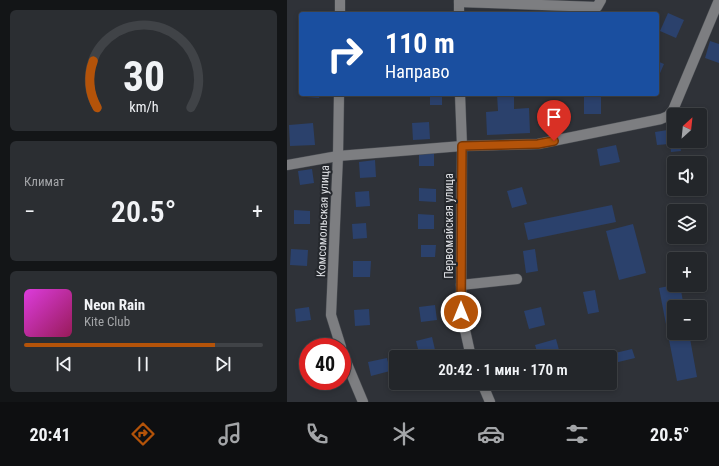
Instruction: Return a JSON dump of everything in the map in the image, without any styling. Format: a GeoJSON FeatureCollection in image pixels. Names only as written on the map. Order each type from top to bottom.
{"type":"FeatureCollection","features":[{"type":"Feature","properties":{"kind":"street"},"geometry":{"type":"LineString","coordinates":[[340,0],[340,12]]}},
{"type":"Feature","properties":{"kind":"street"},"geometry":{"type":"LineString","coordinates":[[459,12],[459,1],[597,7],[601,0]]}},
{"type":"Feature","properties":{"kind":"street"},"geometry":{"type":"LineString","coordinates":[[287,165],[338,156],[462,146],[538,144],[668,116],[673,110],[719,0]]}},
{"type":"Feature","properties":{"kind":"street","name":"Комсомольская улица"},"geometry":{"type":"LineString","coordinates":[[338,338],[331,315],[338,156],[339,96]]}},
{"type":"Feature","properties":{"kind":"street","name":"Первомайская улица"},"geometry":{"type":"LineString","coordinates":[[460,96],[462,146],[461,312],[469,350]]}},
{"type":"Feature","properties":{"kind":"street"},"geometry":{"type":"LineString","coordinates":[[461,285],[517,279]]}},
{"type":"Feature","properties":{"kind":"street"},"geometry":{"type":"LineString","coordinates":[[351,373],[363,402]]}},
{"type":"Feature","properties":{"kind":"street"},"geometry":{"type":"LineString","coordinates":[[485,390],[490,402]]}},
{"type":"Feature","properties":{"kind":"building"},"geometry":{"type":"Polygon","coordinates":[[[420,11],[434,11],[434,12],[420,11]]]}},
{"type":"Feature","properties":{"kind":"building"},"geometry":{"type":"Polygon","coordinates":[[[668,13],[684,20],[676,38],[660,31],[668,13]]]}},
{"type":"Feature","properties":{"kind":"building"},"geometry":{"type":"Polygon","coordinates":[[[710,41],[719,44],[719,63],[705,58],[710,41]]]}},
{"type":"Feature","properties":{"kind":"building"},"geometry":{"type":"Polygon","coordinates":[[[659,62],[664,64],[659,75],[659,62]]]}},
{"type":"Feature","properties":{"kind":"building"},"geometry":{"type":"Polygon","coordinates":[[[306,96],[320,96],[319,98],[306,96]]]}},
{"type":"Feature","properties":{"kind":"building"},"geometry":{"type":"Polygon","coordinates":[[[430,96],[442,96],[442,105],[430,105],[430,96]]]}},
{"type":"Feature","properties":{"kind":"building"},"geometry":{"type":"Polygon","coordinates":[[[497,96],[514,96],[514,109],[529,108],[530,133],[487,135],[486,112],[498,111],[497,96]]]}},
{"type":"Feature","properties":{"kind":"building"},"geometry":{"type":"Polygon","coordinates":[[[584,96],[601,96],[601,114],[584,114],[584,96]]]}},
{"type":"Feature","properties":{"kind":"building"},"geometry":{"type":"Polygon","coordinates":[[[429,122],[430,139],[413,140],[412,123],[429,122]]]}},
{"type":"Feature","properties":{"kind":"building"},"geometry":{"type":"Polygon","coordinates":[[[313,123],[315,145],[290,146],[289,125],[313,123]]]}},
{"type":"Feature","properties":{"kind":"building"},"geometry":{"type":"Polygon","coordinates":[[[667,130],[667,144],[657,145],[655,132],[667,130]]]}},
{"type":"Feature","properties":{"kind":"building"},"geometry":{"type":"Polygon","coordinates":[[[616,145],[620,162],[600,166],[597,149],[616,145]]]}},
{"type":"Feature","properties":{"kind":"building"},"geometry":{"type":"Polygon","coordinates":[[[670,148],[680,148],[681,151],[671,152],[670,148]]]}},
{"type":"Feature","properties":{"kind":"building"},"geometry":{"type":"Polygon","coordinates":[[[419,152],[434,152],[434,166],[419,166],[419,152]]]}},
{"type":"Feature","properties":{"kind":"building"},"geometry":{"type":"Polygon","coordinates":[[[375,160],[376,177],[360,178],[359,162],[375,160]]]}},
{"type":"Feature","properties":{"kind":"building"},"geometry":{"type":"Polygon","coordinates":[[[312,169],[314,183],[300,185],[298,171],[312,169]]]}},
{"type":"Feature","properties":{"kind":"building"},"geometry":{"type":"Polygon","coordinates":[[[522,187],[527,204],[512,208],[507,191],[522,187]]]}},
{"type":"Feature","properties":{"kind":"building"},"geometry":{"type":"Polygon","coordinates":[[[419,188],[436,189],[436,202],[419,201],[419,188]]]}},
{"type":"Feature","properties":{"kind":"building"},"geometry":{"type":"Polygon","coordinates":[[[369,191],[370,206],[356,207],[355,192],[369,191]]]}},
{"type":"Feature","properties":{"kind":"building"},"geometry":{"type":"Polygon","coordinates":[[[612,205],[616,222],[528,240],[524,223],[612,205]]]}},
{"type":"Feature","properties":{"kind":"building"},"geometry":{"type":"Polygon","coordinates":[[[294,210],[310,211],[310,224],[294,224],[294,210]]]}},
{"type":"Feature","properties":{"kind":"building"},"geometry":{"type":"Polygon","coordinates":[[[418,214],[434,215],[434,229],[418,229],[418,214]]]}},
{"type":"Feature","properties":{"kind":"building"},"geometry":{"type":"Polygon","coordinates":[[[366,223],[367,238],[353,239],[352,224],[366,223]]]}},
{"type":"Feature","properties":{"kind":"building"},"geometry":{"type":"Polygon","coordinates":[[[633,224],[646,273],[619,280],[606,231],[633,224]]]}},
{"type":"Feature","properties":{"kind":"building"},"geometry":{"type":"Polygon","coordinates":[[[421,245],[436,245],[435,257],[421,257],[421,245]]]}},
{"type":"Feature","properties":{"kind":"building"},"geometry":{"type":"Polygon","coordinates":[[[291,249],[308,250],[307,266],[290,265],[291,249]]]}},
{"type":"Feature","properties":{"kind":"building"},"geometry":{"type":"Polygon","coordinates":[[[535,249],[538,271],[526,273],[523,251],[535,249]]]}},
{"type":"Feature","properties":{"kind":"building"},"geometry":{"type":"Polygon","coordinates":[[[353,261],[371,261],[370,277],[353,277],[353,261]]]}},
{"type":"Feature","properties":{"kind":"building"},"geometry":{"type":"Polygon","coordinates":[[[667,286],[667,292],[681,292],[683,300],[667,300],[667,329],[659,288],[667,286]]]}},
{"type":"Feature","properties":{"kind":"building"},"geometry":{"type":"Polygon","coordinates":[[[595,290],[599,312],[588,314],[583,292],[595,290]]]}},
{"type":"Feature","properties":{"kind":"building"},"geometry":{"type":"Polygon","coordinates":[[[435,305],[437,320],[421,322],[419,307],[435,305]]]}},
{"type":"Feature","properties":{"kind":"building"},"geometry":{"type":"Polygon","coordinates":[[[309,307],[311,320],[296,322],[295,309],[309,307]]]}},
{"type":"Feature","properties":{"kind":"building"},"geometry":{"type":"Polygon","coordinates":[[[541,307],[545,325],[529,329],[524,311],[541,307]]]}},
{"type":"Feature","properties":{"kind":"building"},"geometry":{"type":"Polygon","coordinates":[[[369,309],[370,325],[355,326],[354,310],[369,309]]]}},
{"type":"Feature","properties":{"kind":"building"},"geometry":{"type":"Polygon","coordinates":[[[432,337],[435,350],[418,350],[416,341],[432,337]]]}},
{"type":"Feature","properties":{"kind":"building"},"geometry":{"type":"Polygon","coordinates":[[[556,339],[559,350],[536,350],[535,345],[556,339]]]}},
{"type":"Feature","properties":{"kind":"building"},"geometry":{"type":"Polygon","coordinates":[[[669,340],[690,340],[697,377],[677,381],[669,340]]]}},
{"type":"Feature","properties":{"kind":"building"},"geometry":{"type":"Polygon","coordinates":[[[632,349],[635,358],[617,362],[617,353],[632,349]]]}},
{"type":"Feature","properties":{"kind":"building"},"geometry":{"type":"Polygon","coordinates":[[[387,358],[389,371],[371,376],[368,362],[387,358]]]}},
{"type":"Feature","properties":{"kind":"route"},"geometry":{"type":"LineString","coordinates":[[461,312],[462,146],[538,144],[554,141]]}}]}
